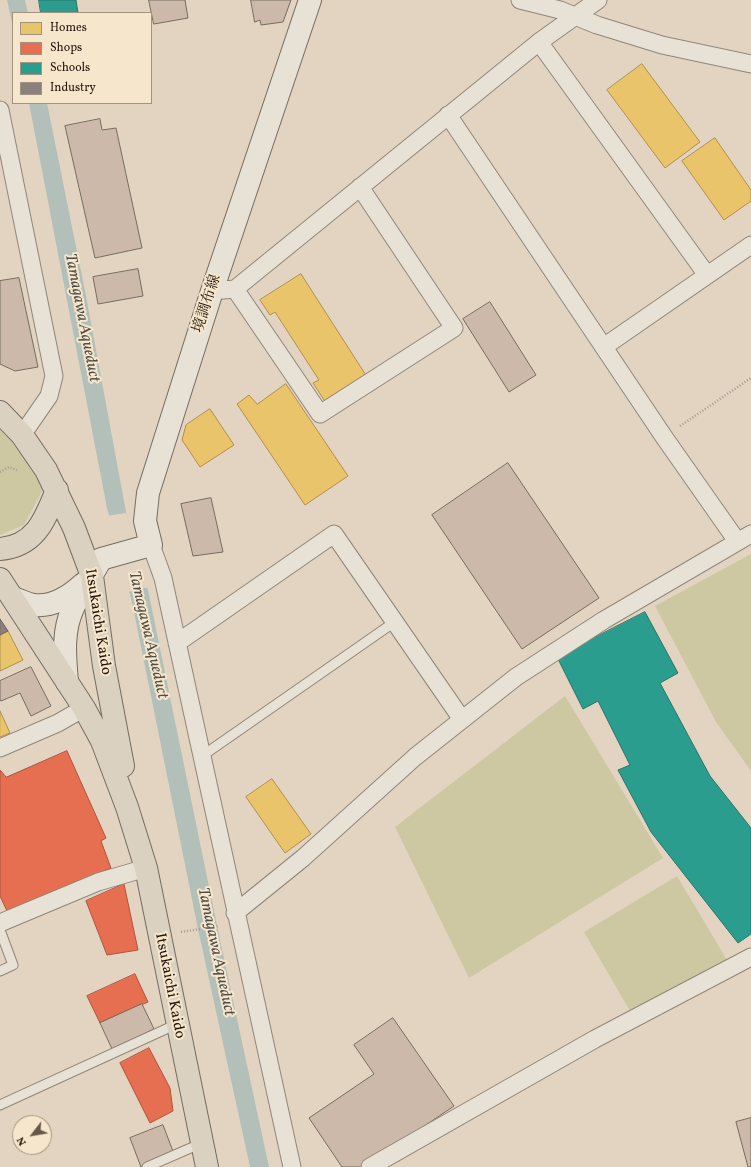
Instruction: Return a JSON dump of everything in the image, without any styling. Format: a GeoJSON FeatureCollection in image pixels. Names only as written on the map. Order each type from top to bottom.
{"type":"FeatureCollection","features":[{"type":"Feature","properties":{"kind":"main road","name":"境調布線"},"geometry":{"type":"LineString","coordinates":[[146,546],[145,521],[148,492],[212,291],[310,0]]}},
{"type":"Feature","properties":{"kind":"main road","name":"Itsukaichi Kaido"},"geometry":{"type":"LineString","coordinates":[[0,412],[22,436],[46,470],[96,567],[104,666],[126,781],[126,807]]}},
{"type":"Feature","properties":{"kind":"main road"},"geometry":{"type":"LineString","coordinates":[[0,549],[20,544],[33,536],[45,519],[57,490]]}},
{"type":"Feature","properties":{"kind":"main road"},"geometry":{"type":"LineString","coordinates":[[13,598],[35,605],[57,602],[71,595],[96,567],[146,546]]}},
{"type":"Feature","properties":{"kind":"main road"},"geometry":{"type":"LineString","coordinates":[[67,682],[64,651],[68,622],[73,608],[96,567]]}},
{"type":"Feature","properties":{"kind":"main road","name":"Itsukaichi Kaido"},"geometry":{"type":"LineString","coordinates":[[0,579],[84,708],[102,741],[126,807],[146,868],[176,1024],[207,1167]]}},
{"type":"Feature","properties":{"kind":"street"},"geometry":{"type":"LineString","coordinates":[[520,0],[576,15],[597,25],[662,46],[751,64]]}},
{"type":"Feature","properties":{"kind":"street"},"geometry":{"type":"LineString","coordinates":[[212,291],[235,289],[539,42],[598,0]]}},
{"type":"Feature","properties":{"kind":"street"},"geometry":{"type":"LineString","coordinates":[[539,42],[707,275]]}},
{"type":"Feature","properties":{"kind":"street"},"geometry":{"type":"LineString","coordinates":[[0,110],[6,163],[54,376],[49,396],[22,436]]}},
{"type":"Feature","properties":{"kind":"street"},"geometry":{"type":"LineString","coordinates":[[236,913],[303,858],[415,757],[461,718],[522,673],[604,620],[744,538],[664,437],[605,346],[448,115]]}},
{"type":"Feature","properties":{"kind":"street"},"geometry":{"type":"LineString","coordinates":[[235,289],[320,414],[454,328],[360,187]]}},
{"type":"Feature","properties":{"kind":"street"},"geometry":{"type":"LineString","coordinates":[[605,346],[751,245]]}},
{"type":"Feature","properties":{"kind":"street"},"geometry":{"type":"LineString","coordinates":[[177,643],[334,534],[396,621],[461,718]]}},
{"type":"Feature","properties":{"kind":"street"},"geometry":{"type":"LineString","coordinates":[[146,546],[163,578],[292,1167]]}},
{"type":"Feature","properties":{"kind":"street"},"geometry":{"type":"LineString","coordinates":[[0,748],[58,723],[84,708]]}},
{"type":"Feature","properties":{"kind":"street"},"geometry":{"type":"LineString","coordinates":[[0,923],[98,882],[146,868]]}},
{"type":"Feature","properties":{"kind":"street"},"geometry":{"type":"LineString","coordinates":[[370,1167],[595,1039],[751,957]]}},
{"type":"Feature","properties":{"kind":"lane"},"geometry":{"type":"LineString","coordinates":[[202,756],[396,621]]}},
{"type":"Feature","properties":{"kind":"lane"},"geometry":{"type":"LineString","coordinates":[[0,930],[13,965],[0,971]]}},
{"type":"Feature","properties":{"kind":"lane"},"geometry":{"type":"LineString","coordinates":[[0,1105],[176,1024]]}},
{"type":"Feature","properties":{"kind":"lane"},"geometry":{"type":"LineString","coordinates":[[147,1167],[202,1143]]}},
{"type":"Feature","properties":{"kind":"path"},"geometry":{"type":"LineString","coordinates":[[664,437],[751,378]]}},
{"type":"Feature","properties":{"kind":"path"},"geometry":{"type":"LineString","coordinates":[[0,472],[9,467],[17,470]]}},
{"type":"Feature","properties":{"kind":"path"},"geometry":{"type":"LineString","coordinates":[[187,931],[212,928]]}},
{"type":"Feature","properties":{"kind":"shaded area"},"geometry":{"type":"Polygon","coordinates":[[[0,425],[48,480],[24,525],[0,535],[0,425]]]}},
{"type":"Feature","properties":{"kind":"shaded area"},"geometry":{"type":"Polygon","coordinates":[[[751,554],[751,771],[716,722],[655,606],[751,554]]]}},
{"type":"Feature","properties":{"kind":"shaded area"},"geometry":{"type":"Polygon","coordinates":[[[565,696],[663,858],[469,978],[395,827],[565,696]]]}},
{"type":"Feature","properties":{"kind":"shaded area"},"geometry":{"type":"Polygon","coordinates":[[[677,876],[727,960],[633,1016],[584,932],[677,876]]]}},
{"type":"Feature","properties":{"kind":"water"},"geometry":{"type":"Polygon","coordinates":[[[7,0],[25,0],[28,12],[12,12],[12,23],[7,0]]]}},
{"type":"Feature","properties":{"kind":"water","name":"Tamagawa Aqueduct"},"geometry":{"type":"Polygon","coordinates":[[[29,104],[47,104],[86,296],[126,512],[148,590],[220,940],[269,1167],[250,1167],[198,929],[132,602],[107,508],[29,104]]]}},
{"type":"Feature","properties":{"kind":"pier"},"geometry":{"type":"Polygon","coordinates":[[[126,513],[149,587],[128,592],[107,516],[126,513]]]}},
{"type":"Feature","properties":{"kind":"building: Homes"},"geometry":{"type":"Polygon","coordinates":[[[642,64],[700,142],[665,168],[607,90],[642,64]]]}},
{"type":"Feature","properties":{"kind":"building: Homes"},"geometry":{"type":"Polygon","coordinates":[[[715,138],[751,190],[751,201],[724,220],[682,161],[715,138]]]}},
{"type":"Feature","properties":{"kind":"building: Homes"},"geometry":{"type":"Polygon","coordinates":[[[301,274],[369,380],[328,406],[313,383],[319,380],[275,312],[270,315],[260,300],[301,274]]]}},
{"type":"Feature","properties":{"kind":"building: Homes"},"geometry":{"type":"Polygon","coordinates":[[[286,384],[348,476],[305,505],[237,404],[249,395],[257,404],[286,384]]]}},
{"type":"Feature","properties":{"kind":"building: Homes"},"geometry":{"type":"Polygon","coordinates":[[[210,409],[234,445],[200,467],[182,440],[186,425],[210,409]]]}},
{"type":"Feature","properties":{"kind":"building: Homes"},"geometry":{"type":"Polygon","coordinates":[[[8,631],[23,660],[0,671],[0,635],[8,631]]]}},
{"type":"Feature","properties":{"kind":"building: Homes"},"geometry":{"type":"Polygon","coordinates":[[[0,711],[10,733],[0,737],[0,711]]]}},
{"type":"Feature","properties":{"kind":"building: Homes"},"geometry":{"type":"Polygon","coordinates":[[[272,779],[311,834],[285,853],[246,797],[272,779]]]}},
{"type":"Feature","properties":{"kind":"building: Shops"},"geometry":{"type":"Polygon","coordinates":[[[67,751],[106,838],[101,841],[111,868],[7,911],[0,896],[0,770],[6,777],[67,751]]]}},
{"type":"Feature","properties":{"kind":"building: Shops"},"geometry":{"type":"Polygon","coordinates":[[[124,884],[138,950],[107,955],[86,901],[124,884]]]}},
{"type":"Feature","properties":{"kind":"building: Shops"},"geometry":{"type":"Polygon","coordinates":[[[135,974],[148,1002],[100,1023],[87,996],[135,974]]]}},
{"type":"Feature","properties":{"kind":"building: Shops"},"geometry":{"type":"Polygon","coordinates":[[[149,1048],[170,1088],[173,1111],[150,1123],[120,1063],[149,1048]]]}},
{"type":"Feature","properties":{"kind":"building: Schools"},"geometry":{"type":"Polygon","coordinates":[[[39,0],[76,0],[78,12],[41,12],[39,0]]]}},
{"type":"Feature","properties":{"kind":"building: Schools"},"geometry":{"type":"Polygon","coordinates":[[[645,612],[678,673],[660,683],[710,776],[751,828],[751,934],[738,943],[651,832],[618,770],[630,765],[598,701],[583,709],[557,657],[645,612]]]}},
{"type":"Feature","properties":{"kind":"building: Industry"},"geometry":{"type":"Polygon","coordinates":[[[0,619],[8,631],[0,635],[0,619]]]}},
{"type":"Feature","properties":{"kind":"building: Other"},"geometry":{"type":"Polygon","coordinates":[[[149,0],[185,0],[188,18],[154,24],[149,0]]]}},
{"type":"Feature","properties":{"kind":"building: Other"},"geometry":{"type":"Polygon","coordinates":[[[251,0],[291,0],[283,22],[261,25],[260,20],[255,22],[251,0]]]}},
{"type":"Feature","properties":{"kind":"building: Other"},"geometry":{"type":"Polygon","coordinates":[[[100,119],[102,130],[116,128],[142,248],[95,258],[65,126],[100,119]]]}},
{"type":"Feature","properties":{"kind":"building: Other"},"geometry":{"type":"Polygon","coordinates":[[[138,269],[143,296],[98,304],[93,277],[138,269]]]}},
{"type":"Feature","properties":{"kind":"building: Other"},"geometry":{"type":"Polygon","coordinates":[[[19,278],[38,367],[15,371],[0,364],[0,281],[19,278]]]}},
{"type":"Feature","properties":{"kind":"building: Other"},"geometry":{"type":"Polygon","coordinates":[[[490,302],[536,375],[509,392],[463,319],[490,302]]]}},
{"type":"Feature","properties":{"kind":"building: Other"},"geometry":{"type":"Polygon","coordinates":[[[508,463],[599,598],[522,649],[432,515],[508,463]]]}},
{"type":"Feature","properties":{"kind":"building: Other"},"geometry":{"type":"Polygon","coordinates":[[[211,498],[223,552],[193,556],[181,504],[211,498]]]}},
{"type":"Feature","properties":{"kind":"building: Other"},"geometry":{"type":"Polygon","coordinates":[[[31,667],[51,706],[31,716],[20,693],[1,701],[0,700],[0,681],[31,667]]]}},
{"type":"Feature","properties":{"kind":"building: Other"},"geometry":{"type":"Polygon","coordinates":[[[142,1004],[154,1029],[112,1049],[100,1023],[142,1004]]]}},
{"type":"Feature","properties":{"kind":"building: Other"},"geometry":{"type":"Polygon","coordinates":[[[393,1018],[454,1106],[364,1167],[342,1167],[309,1118],[374,1074],[354,1045],[393,1018]]]}},
{"type":"Feature","properties":{"kind":"building: Other"},"geometry":{"type":"Polygon","coordinates":[[[751,1118],[751,1167],[748,1167],[736,1122],[751,1118]]]}},
{"type":"Feature","properties":{"kind":"building: Other"},"geometry":{"type":"Polygon","coordinates":[[[163,1125],[174,1154],[141,1167],[130,1138],[163,1125]]]}}]}
